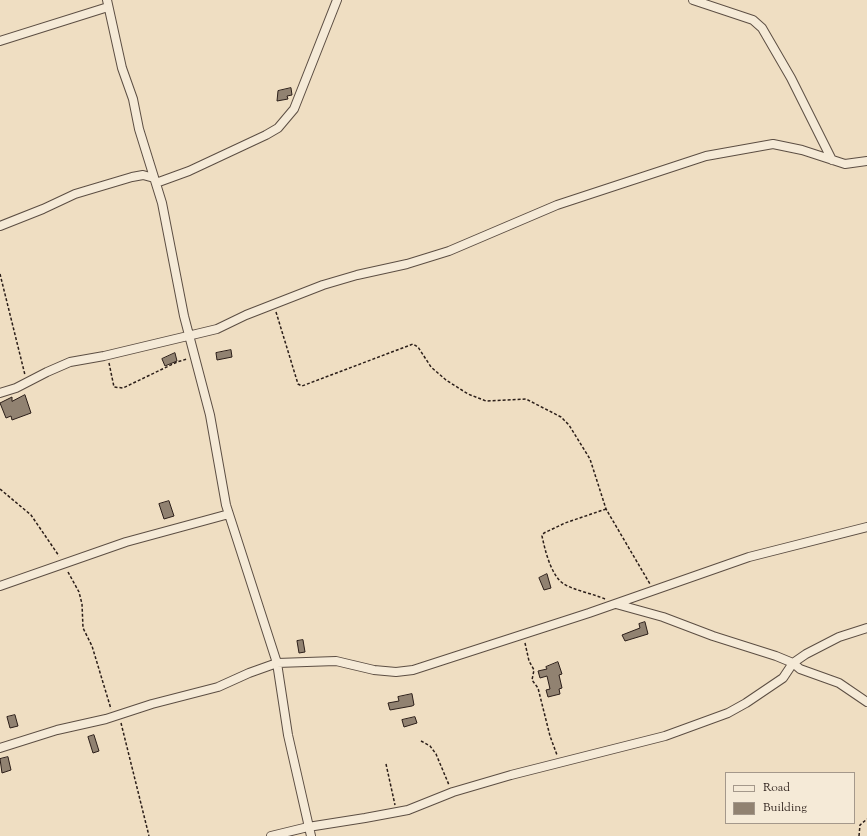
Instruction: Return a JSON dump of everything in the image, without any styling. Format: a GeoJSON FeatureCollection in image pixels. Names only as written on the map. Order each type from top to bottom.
{"type":"FeatureCollection","features":[{"type":"Feature","properties":{"kind":"street"},"geometry":{"type":"LineString","coordinates":[[0,226],[43,209],[75,194],[132,177],[143,175],[155,180],[189,171],[244,146],[278,128],[286,121],[294,109],[338,0]]}},
{"type":"Feature","properties":{"kind":"street"},"geometry":{"type":"LineString","coordinates":[[693,0],[753,20],[762,28],[788,72],[832,160]]}},
{"type":"Feature","properties":{"kind":"street"},"geometry":{"type":"LineString","coordinates":[[0,42],[108,3],[122,68],[162,203],[184,316],[210,415],[229,514],[277,663],[288,735],[311,836]]}},
{"type":"Feature","properties":{"kind":"street"},"geometry":{"type":"LineString","coordinates":[[0,393],[16,388],[70,362],[107,356],[217,329],[274,304],[323,285],[357,275],[407,264],[449,251],[558,205],[706,156],[773,144],[802,150],[845,164],[867,161]]}},
{"type":"Feature","properties":{"kind":"street"},"geometry":{"type":"LineString","coordinates":[[0,586],[126,542],[229,514]]}},
{"type":"Feature","properties":{"kind":"street"},"geometry":{"type":"LineString","coordinates":[[0,748],[57,730],[116,716],[152,704],[218,688],[249,673],[277,663],[336,660],[374,670],[396,672],[413,670],[616,604],[749,557],[867,527]]}},
{"type":"Feature","properties":{"kind":"street"},"geometry":{"type":"LineString","coordinates":[[616,604],[682,624],[713,636],[768,653],[793,663],[800,669],[844,686],[867,702]]}},
{"type":"Feature","properties":{"kind":"street"},"geometry":{"type":"LineString","coordinates":[[271,836],[308,827],[393,813],[420,806],[453,792],[511,775],[664,736],[728,713],[746,703],[780,680],[793,663],[818,647],[867,628]]}},
{"type":"Feature","properties":{"kind":"path"},"geometry":{"type":"LineString","coordinates":[[0,274],[16,334],[26,383]]}},
{"type":"Feature","properties":{"kind":"path"},"geometry":{"type":"LineString","coordinates":[[274,304],[298,384],[302,386],[414,344],[418,347],[431,368],[468,394],[486,401],[526,399],[561,417],[569,425],[590,459],[606,509],[654,590]]}},
{"type":"Feature","properties":{"kind":"path"},"geometry":{"type":"LineString","coordinates":[[107,356],[113,374],[114,387],[118,388],[134,384],[177,362],[196,357]]}},
{"type":"Feature","properties":{"kind":"path"},"geometry":{"type":"LineString","coordinates":[[0,489],[31,515],[64,564],[79,592],[82,604],[83,628],[92,646],[116,716],[149,836]]}},
{"type":"Feature","properties":{"kind":"path"},"geometry":{"type":"LineString","coordinates":[[606,509],[565,523],[544,533],[542,536],[552,568],[562,583],[616,604]]}},
{"type":"Feature","properties":{"kind":"path"},"geometry":{"type":"LineString","coordinates":[[522,635],[528,650],[529,660],[534,670],[532,680],[538,688],[550,736],[559,763]]}},
{"type":"Feature","properties":{"kind":"path"},"geometry":{"type":"LineString","coordinates":[[421,741],[434,750],[447,782],[453,792]]}},
{"type":"Feature","properties":{"kind":"path"},"geometry":{"type":"LineString","coordinates":[[386,764],[395,804],[393,813]]}},
{"type":"Feature","properties":{"kind":"path"},"geometry":{"type":"LineString","coordinates":[[859,836],[860,825],[867,819]]}},
{"type":"Feature","properties":{"kind":"building"},"geometry":{"type":"Polygon","coordinates":[[[291,88],[292,95],[287,96],[288,99],[277,101],[278,91],[291,88]]]}},
{"type":"Feature","properties":{"kind":"building"},"geometry":{"type":"Polygon","coordinates":[[[231,350],[232,357],[217,360],[216,353],[231,350]]]}},
{"type":"Feature","properties":{"kind":"building"},"geometry":{"type":"Polygon","coordinates":[[[175,353],[177,361],[165,366],[162,359],[175,353]]]}},
{"type":"Feature","properties":{"kind":"building"},"geometry":{"type":"Polygon","coordinates":[[[25,395],[31,413],[12,420],[11,416],[6,418],[0,403],[12,397],[12,401],[25,395]]]}},
{"type":"Feature","properties":{"kind":"building"},"geometry":{"type":"Polygon","coordinates":[[[169,501],[174,516],[164,519],[159,504],[169,501]]]}},
{"type":"Feature","properties":{"kind":"building"},"geometry":{"type":"Polygon","coordinates":[[[547,574],[551,588],[544,590],[539,578],[547,574]]]}},
{"type":"Feature","properties":{"kind":"building"},"geometry":{"type":"Polygon","coordinates":[[[645,622],[648,634],[625,641],[622,635],[640,628],[639,624],[645,622]]]}},
{"type":"Feature","properties":{"kind":"building"},"geometry":{"type":"Polygon","coordinates":[[[303,640],[305,652],[299,653],[297,641],[303,640]]]}},
{"type":"Feature","properties":{"kind":"building"},"geometry":{"type":"Polygon","coordinates":[[[558,662],[562,674],[559,675],[562,688],[559,689],[560,694],[548,697],[546,690],[550,689],[547,676],[540,678],[538,671],[547,669],[546,667],[558,662]]]}},
{"type":"Feature","properties":{"kind":"building"},"geometry":{"type":"Polygon","coordinates":[[[412,694],[414,705],[390,710],[388,703],[399,701],[398,697],[412,694]]]}},
{"type":"Feature","properties":{"kind":"building"},"geometry":{"type":"Polygon","coordinates":[[[15,715],[18,726],[10,728],[7,717],[15,715]]]}},
{"type":"Feature","properties":{"kind":"building"},"geometry":{"type":"Polygon","coordinates":[[[415,717],[417,723],[404,727],[402,720],[415,717]]]}},
{"type":"Feature","properties":{"kind":"building"},"geometry":{"type":"Polygon","coordinates":[[[94,735],[99,751],[93,753],[88,737],[94,735]]]}},
{"type":"Feature","properties":{"kind":"building"},"geometry":{"type":"Polygon","coordinates":[[[8,757],[11,770],[2,773],[0,759],[8,757]]]}}]}
